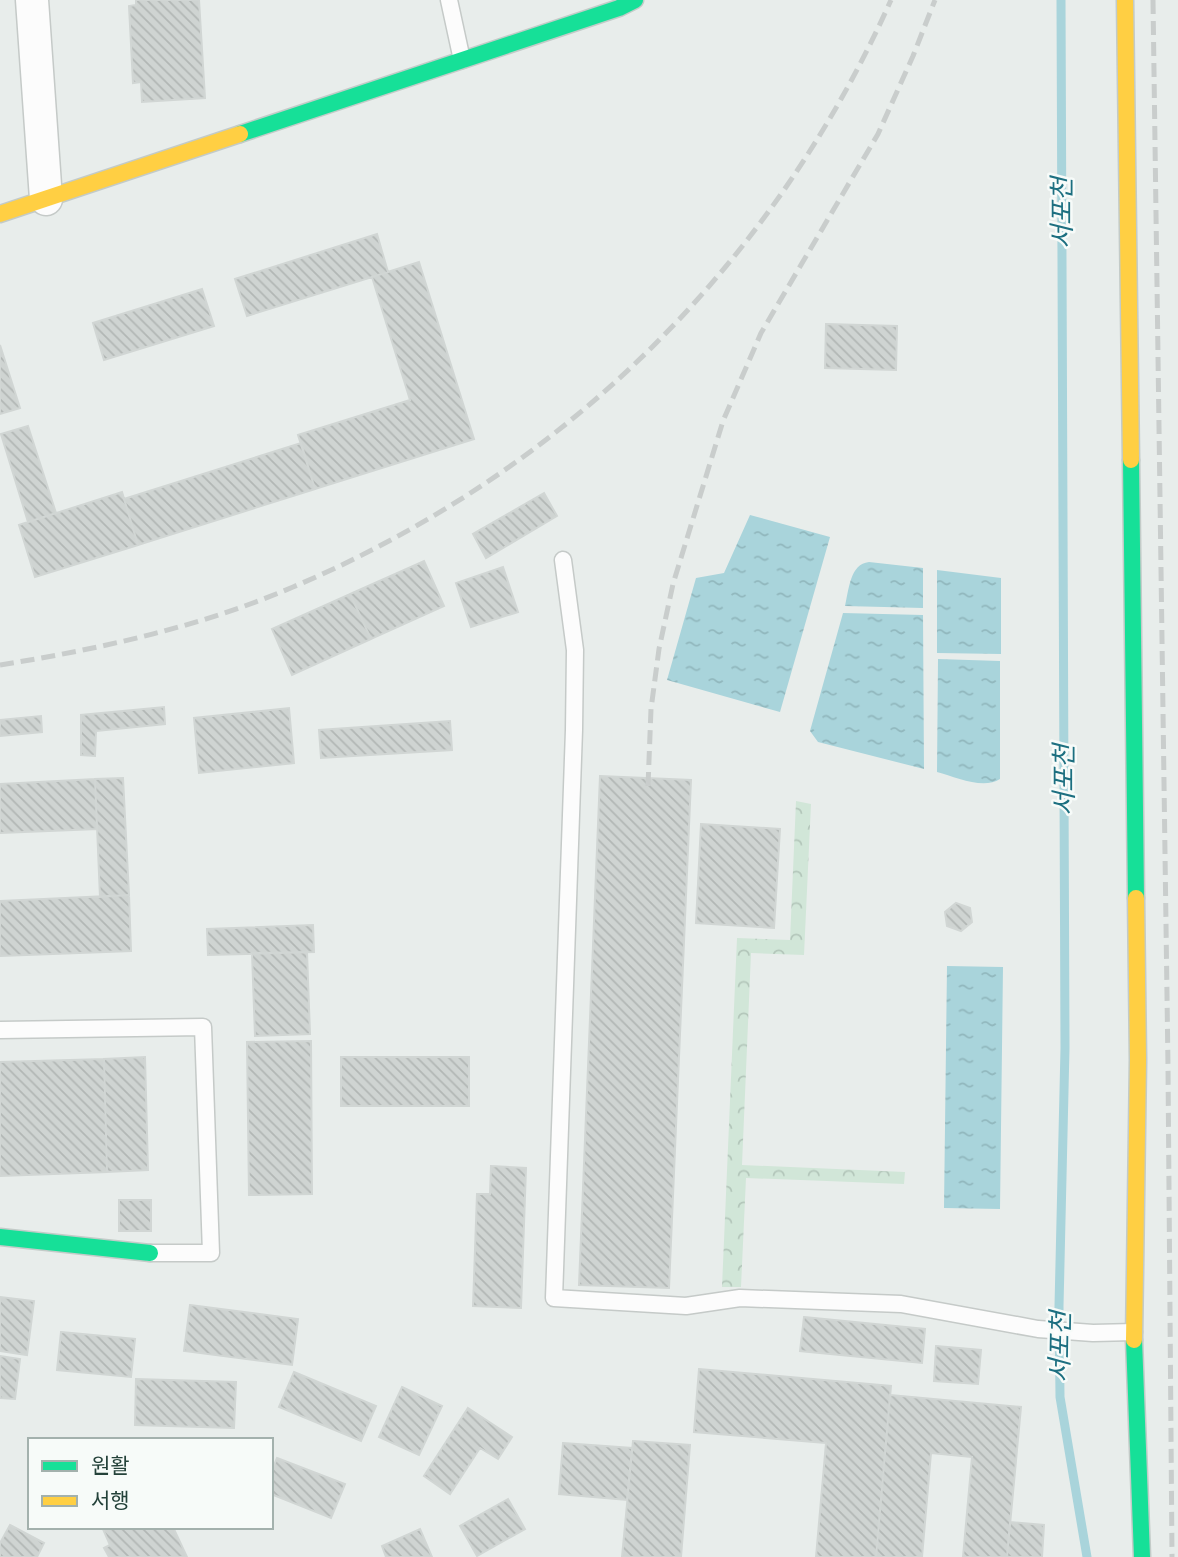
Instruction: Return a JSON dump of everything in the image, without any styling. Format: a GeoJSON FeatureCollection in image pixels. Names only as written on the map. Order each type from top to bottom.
{"type":"FeatureCollection","features":[{"type":"Feature","properties":{"kind":"street"},"geometry":{"type":"LineString","coordinates":[[32,0],[47,199]]}},
{"type":"Feature","properties":{"kind":"street"},"geometry":{"type":"LineString","coordinates":[[0,214],[620,8],[635,0]]}},
{"type":"Feature","properties":{"kind":"street"},"geometry":{"type":"LineString","coordinates":[[1125,0],[1138,1060],[1134,1332],[1142,1557]]}},
{"type":"Feature","properties":{"kind":"street"},"geometry":{"type":"LineString","coordinates":[[0,1237],[150,1253]]}},
{"type":"Feature","properties":{"kind":"lane"},"geometry":{"type":"LineString","coordinates":[[449,0],[462,60]]}},
{"type":"Feature","properties":{"kind":"lane"},"geometry":{"type":"LineString","coordinates":[[563,560],[575,650],[575,717],[554,1298],[686,1306],[740,1298],[901,1304],[1038,1329],[1093,1333],[1134,1332]]}},
{"type":"Feature","properties":{"kind":"lane"},"geometry":{"type":"LineString","coordinates":[[0,1030],[203,1027],[211,1253],[150,1253]]}},
{"type":"Feature","properties":{"kind":"green space"},"geometry":{"type":"Polygon","coordinates":[[[796,801],[811,804],[804,955],[751,953],[742,1165],[905,1172],[904,1184],[746,1178],[741,1287],[722,1287],[737,938],[790,940],[796,801]]]}},
{"type":"Feature","properties":{"kind":"water"},"geometry":{"type":"Polygon","coordinates":[[[750,515],[830,537],[780,712],[667,680],[696,578],[724,573],[750,515]]]}},
{"type":"Feature","properties":{"kind":"water"},"geometry":{"type":"Polygon","coordinates":[[[869,562],[923,568],[923,608],[845,606],[854,572],[869,562]]]}},
{"type":"Feature","properties":{"kind":"water"},"geometry":{"type":"Polygon","coordinates":[[[937,570],[1001,578],[1001,654],[937,653],[937,570]]]}},
{"type":"Feature","properties":{"kind":"water"},"geometry":{"type":"Polygon","coordinates":[[[843,613],[923,615],[924,769],[818,742],[810,731],[843,613]]]}},
{"type":"Feature","properties":{"kind":"water"},"geometry":{"type":"Polygon","coordinates":[[[938,659],[1000,661],[1000,779],[978,783],[937,772],[938,659]]]}},
{"type":"Feature","properties":{"kind":"water"},"geometry":{"type":"Polygon","coordinates":[[[947,966],[1003,967],[1000,1209],[944,1208],[947,966]]]}},
{"type":"Feature","properties":{"kind":"building"},"geometry":{"type":"Polygon","coordinates":[[[136,0],[199,0],[205,98],[142,102],[141,82],[133,83],[129,6],[136,5],[136,0]]]}},
{"type":"Feature","properties":{"kind":"building"},"geometry":{"type":"Polygon","coordinates":[[[377,234],[388,272],[247,316],[235,279],[377,234]]]}},
{"type":"Feature","properties":{"kind":"building"},"geometry":{"type":"Polygon","coordinates":[[[419,262],[474,439],[315,489],[298,435],[410,400],[372,277],[419,262]]]}},
{"type":"Feature","properties":{"kind":"building"},"geometry":{"type":"Polygon","coordinates":[[[202,289],[214,326],[104,360],[93,323],[202,289]]]}},
{"type":"Feature","properties":{"kind":"building"},"geometry":{"type":"Polygon","coordinates":[[[826,324],[897,326],[896,370],[825,368],[826,324]]]}},
{"type":"Feature","properties":{"kind":"building"},"geometry":{"type":"Polygon","coordinates":[[[0,345],[20,408],[0,414],[0,345]]]}},
{"type":"Feature","properties":{"kind":"building"},"geometry":{"type":"Polygon","coordinates":[[[28,426],[56,513],[28,522],[1,434],[28,426]]]}},
{"type":"Feature","properties":{"kind":"building"},"geometry":{"type":"Polygon","coordinates":[[[301,443],[315,489],[138,545],[124,499],[301,443]]]}},
{"type":"Feature","properties":{"kind":"building"},"geometry":{"type":"Polygon","coordinates":[[[122,492],[138,545],[35,577],[19,525],[122,492]]]}},
{"type":"Feature","properties":{"kind":"building"},"geometry":{"type":"Polygon","coordinates":[[[544,493],[557,516],[486,558],[473,534],[544,493]]]}},
{"type":"Feature","properties":{"kind":"building"},"geometry":{"type":"Polygon","coordinates":[[[424,561],[444,606],[371,639],[350,594],[424,561]]]}},
{"type":"Feature","properties":{"kind":"building"},"geometry":{"type":"Polygon","coordinates":[[[503,567],[518,612],[471,627],[456,583],[503,567]]]}},
{"type":"Feature","properties":{"kind":"building"},"geometry":{"type":"Polygon","coordinates":[[[350,594],[371,639],[292,675],[272,629],[350,594]]]}},
{"type":"Feature","properties":{"kind":"building"},"geometry":{"type":"Polygon","coordinates":[[[164,707],[165,724],[96,731],[95,756],[81,755],[81,715],[164,707]]]}},
{"type":"Feature","properties":{"kind":"building"},"geometry":{"type":"Polygon","coordinates":[[[289,708],[294,763],[199,773],[194,718],[289,708]]]}},
{"type":"Feature","properties":{"kind":"building"},"geometry":{"type":"Polygon","coordinates":[[[41,716],[42,732],[0,736],[0,720],[41,716]]]}},
{"type":"Feature","properties":{"kind":"building"},"geometry":{"type":"Polygon","coordinates":[[[450,721],[452,750],[321,758],[319,730],[450,721]]]}},
{"type":"Feature","properties":{"kind":"building"},"geometry":{"type":"Polygon","coordinates":[[[600,776],[691,780],[669,1288],[579,1285],[600,776]]]}},
{"type":"Feature","properties":{"kind":"building"},"geometry":{"type":"Polygon","coordinates":[[[123,778],[129,895],[100,897],[95,779],[123,778]]]}},
{"type":"Feature","properties":{"kind":"building"},"geometry":{"type":"Polygon","coordinates":[[[95,779],[97,829],[0,833],[0,784],[95,779]]]}},
{"type":"Feature","properties":{"kind":"building"},"geometry":{"type":"Polygon","coordinates":[[[701,824],[780,829],[774,928],[696,923],[701,824]]]}},
{"type":"Feature","properties":{"kind":"building"},"geometry":{"type":"Polygon","coordinates":[[[129,895],[131,951],[0,956],[0,901],[129,895]]]}},
{"type":"Feature","properties":{"kind":"building"},"geometry":{"type":"Polygon","coordinates":[[[956,903],[970,908],[972,922],[961,931],[947,926],[945,912],[956,903]]]}},
{"type":"Feature","properties":{"kind":"building"},"geometry":{"type":"Polygon","coordinates":[[[313,925],[314,952],[208,955],[207,929],[313,925]]]}},
{"type":"Feature","properties":{"kind":"building"},"geometry":{"type":"Polygon","coordinates":[[[307,952],[310,1034],[255,1036],[252,953],[307,952]]]}},
{"type":"Feature","properties":{"kind":"building"},"geometry":{"type":"Polygon","coordinates":[[[311,1041],[312,1194],[249,1195],[247,1042],[311,1041]]]}},
{"type":"Feature","properties":{"kind":"building"},"geometry":{"type":"Polygon","coordinates":[[[145,1057],[148,1170],[107,1172],[104,1059],[145,1057]]]}},
{"type":"Feature","properties":{"kind":"building"},"geometry":{"type":"Polygon","coordinates":[[[341,1057],[469,1057],[469,1106],[341,1106],[341,1057]]]}},
{"type":"Feature","properties":{"kind":"building"},"geometry":{"type":"Polygon","coordinates":[[[104,1059],[107,1172],[0,1176],[0,1062],[104,1059]]]}},
{"type":"Feature","properties":{"kind":"building"},"geometry":{"type":"Polygon","coordinates":[[[491,1166],[526,1168],[521,1308],[473,1306],[477,1194],[490,1194],[491,1166]]]}},
{"type":"Feature","properties":{"kind":"building"},"geometry":{"type":"Polygon","coordinates":[[[119,1200],[151,1200],[151,1231],[119,1231],[119,1200]]]}},
{"type":"Feature","properties":{"kind":"building"},"geometry":{"type":"Polygon","coordinates":[[[0,1297],[34,1301],[27,1355],[0,1351],[0,1297]]]}},
{"type":"Feature","properties":{"kind":"building"},"geometry":{"type":"Polygon","coordinates":[[[190,1305],[298,1319],[292,1365],[184,1351],[190,1305]]]}},
{"type":"Feature","properties":{"kind":"building"},"geometry":{"type":"Polygon","coordinates":[[[804,1317],[925,1329],[922,1363],[800,1351],[804,1317]]]}},
{"type":"Feature","properties":{"kind":"building"},"geometry":{"type":"Polygon","coordinates":[[[61,1332],[135,1339],[131,1377],[57,1370],[61,1332]]]}},
{"type":"Feature","properties":{"kind":"building"},"geometry":{"type":"Polygon","coordinates":[[[936,1346],[981,1350],[978,1384],[934,1381],[936,1346]]]}},
{"type":"Feature","properties":{"kind":"building"},"geometry":{"type":"Polygon","coordinates":[[[0,1356],[20,1359],[15,1399],[0,1398],[0,1356]]]}},
{"type":"Feature","properties":{"kind":"building"},"geometry":{"type":"Polygon","coordinates":[[[699,1369],[891,1386],[876,1557],[816,1557],[826,1443],[694,1432],[699,1369]]]}},
{"type":"Feature","properties":{"kind":"building"},"geometry":{"type":"Polygon","coordinates":[[[294,1372],[376,1406],[361,1441],[279,1407],[294,1372]]]}},
{"type":"Feature","properties":{"kind":"building"},"geometry":{"type":"Polygon","coordinates":[[[136,1379],[236,1382],[234,1428],[135,1425],[136,1379]]]}},
{"type":"Feature","properties":{"kind":"building"},"geometry":{"type":"Polygon","coordinates":[[[402,1387],[442,1406],[419,1455],[379,1437],[402,1387]]]}},
{"type":"Feature","properties":{"kind":"building"},"geometry":{"type":"Polygon","coordinates":[[[890,1395],[1021,1407],[1007,1557],[963,1557],[972,1457],[931,1453],[922,1557],[876,1557],[890,1395]]]}},
{"type":"Feature","properties":{"kind":"building"},"geometry":{"type":"Polygon","coordinates":[[[468,1408],[512,1437],[498,1459],[480,1448],[450,1494],[424,1476],[468,1408]]]}},
{"type":"Feature","properties":{"kind":"building"},"geometry":{"type":"Polygon","coordinates":[[[633,1441],[690,1445],[681,1557],[622,1557],[633,1441]]]}},
{"type":"Feature","properties":{"kind":"building"},"geometry":{"type":"Polygon","coordinates":[[[563,1443],[632,1448],[627,1500],[559,1494],[563,1443]]]}},
{"type":"Feature","properties":{"kind":"building"},"geometry":{"type":"Polygon","coordinates":[[[277,1458],[345,1484],[331,1518],[273,1495],[273,1467],[277,1458]]]}},
{"type":"Feature","properties":{"kind":"building"},"geometry":{"type":"Polygon","coordinates":[[[508,1499],[525,1529],[477,1556],[460,1526],[508,1499]]]}},
{"type":"Feature","properties":{"kind":"building"},"geometry":{"type":"Polygon","coordinates":[[[1010,1522],[1044,1525],[1042,1557],[1007,1557],[1010,1522]]]}},
{"type":"Feature","properties":{"kind":"building"},"geometry":{"type":"Polygon","coordinates":[[[10,1525],[44,1543],[37,1557],[0,1557],[0,1543],[10,1525]]]}},
{"type":"Feature","properties":{"kind":"building"},"geometry":{"type":"Polygon","coordinates":[[[103,1529],[174,1529],[187,1557],[109,1557],[104,1548],[110,1545],[103,1529]]]}},
{"type":"Feature","properties":{"kind":"building"},"geometry":{"type":"Polygon","coordinates":[[[420,1529],[432,1557],[386,1557],[382,1546],[420,1529]]]}},
{"type":"Feature","properties":{"kind":"waterway","name":"서포천"},"geometry":{"type":"LineString","coordinates":[[1061,0],[1065,1048],[1059,1306],[1060,1397],[1087,1557]]}},
{"type":"Feature","properties":{"kind":"railway"},"geometry":{"type":"LineString","coordinates":[[0,665],[149,635],[222,614],[293,587],[391,540],[483,484],[569,421],[648,351],[720,273],[785,189],[842,97],[891,0]]}},
{"type":"Feature","properties":{"kind":"railway"},"geometry":{"type":"LineString","coordinates":[[648,786],[651,709],[659,649],[673,584],[723,421],[761,333],[878,134],[935,0]]}},
{"type":"Feature","properties":{"kind":"railway"},"geometry":{"type":"LineString","coordinates":[[1153,0],[1172,1557]]}},
{"type":"Feature","properties":{"kind":"traffic: fast"},"geometry":{"type":"LineString","coordinates":[[240,134],[619,8],[635,0]]}},
{"type":"Feature","properties":{"kind":"traffic: fast"},"geometry":{"type":"LineString","coordinates":[[1131,460],[1136,898]]}},
{"type":"Feature","properties":{"kind":"traffic: fast"},"geometry":{"type":"LineString","coordinates":[[0,1237],[150,1253]]}},
{"type":"Feature","properties":{"kind":"traffic: fast"},"geometry":{"type":"LineString","coordinates":[[1134,1340],[1142,1557]]}},
{"type":"Feature","properties":{"kind":"traffic: slow"},"geometry":{"type":"LineString","coordinates":[[1125,0],[1131,460]]}},
{"type":"Feature","properties":{"kind":"traffic: slow"},"geometry":{"type":"LineString","coordinates":[[0,214],[240,134]]}},
{"type":"Feature","properties":{"kind":"traffic: slow"},"geometry":{"type":"LineString","coordinates":[[1134,1340],[1138,1060],[1136,898]]}}]}
